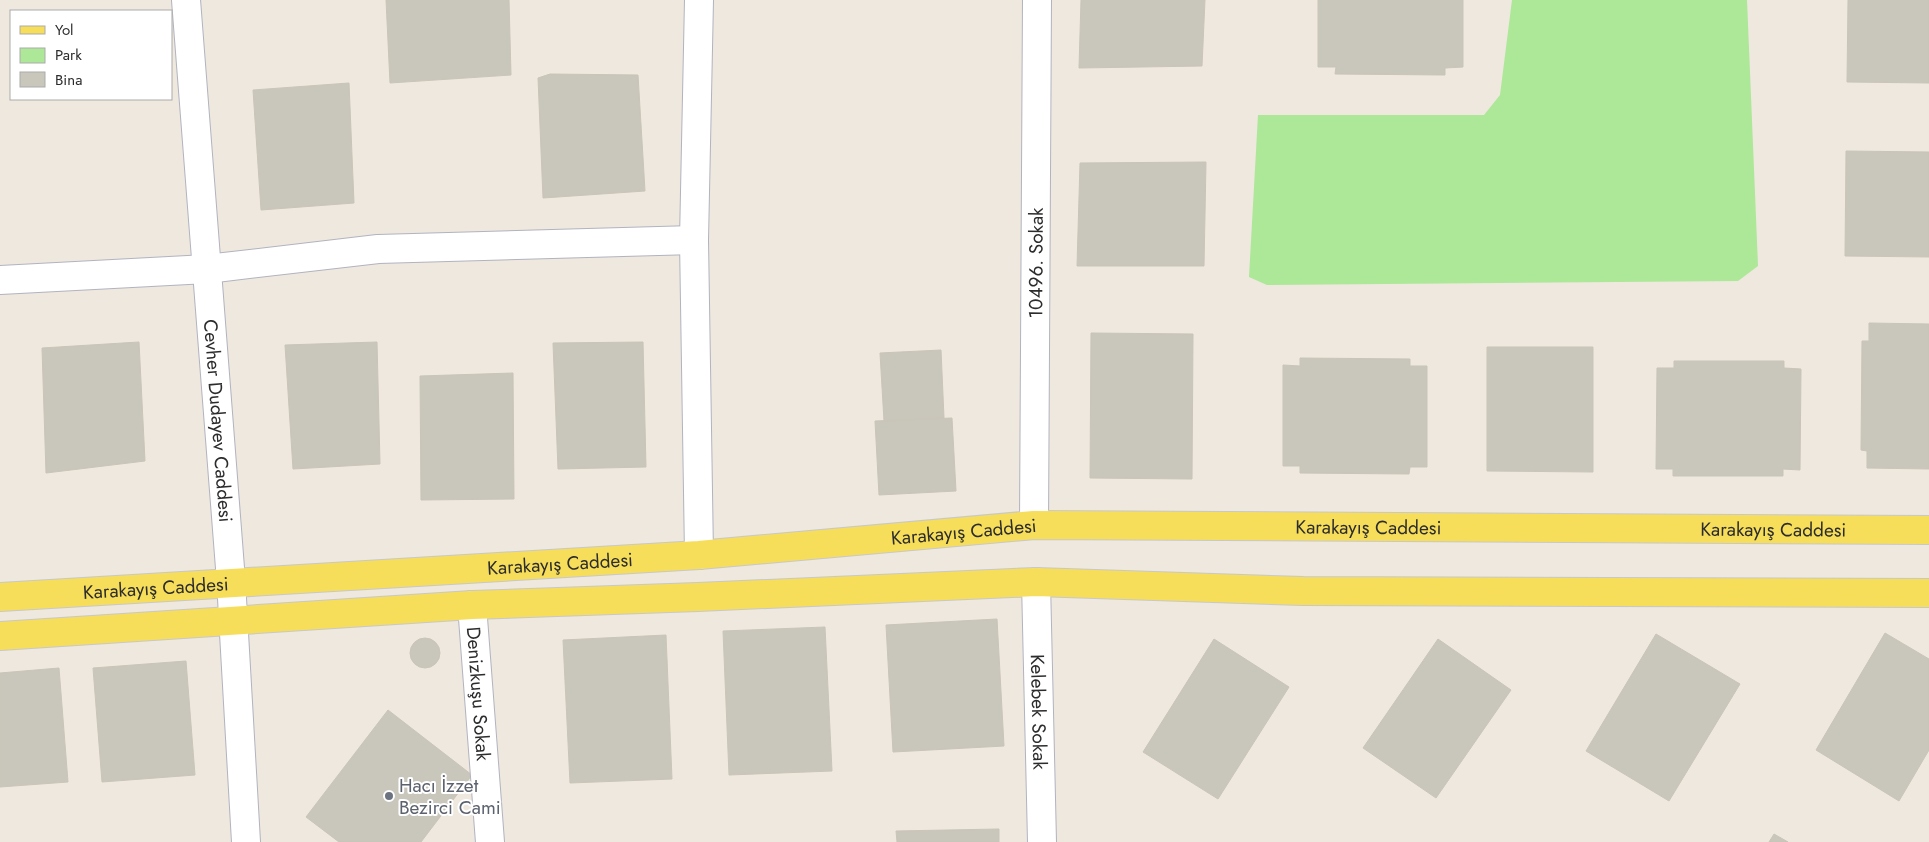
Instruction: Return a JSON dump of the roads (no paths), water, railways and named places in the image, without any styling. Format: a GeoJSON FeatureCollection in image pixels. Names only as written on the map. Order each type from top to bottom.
{"type":"FeatureCollection","features":[{"type":"Feature","properties":{"kind":"main road","name":"Karakayış Caddesi"},"geometry":{"type":"LineString","coordinates":[[0,597],[699,555],[1034,525],[1929,530]]}},
{"type":"Feature","properties":{"kind":"main road","name":"Karakayış Caddesi"},"geometry":{"type":"LineString","coordinates":[[0,636],[472,605],[698,598],[1036,582],[1303,591],[1929,594]]}},
{"type":"Feature","properties":{"kind":"street","name":"Cevher Dudayev Caddesi"},"geometry":{"type":"LineString","coordinates":[[186,0],[234,620],[246,842]]}},
{"type":"Feature","properties":{"kind":"street"},"geometry":{"type":"LineString","coordinates":[[699,0],[694,240],[699,555]]}},
{"type":"Feature","properties":{"kind":"street","name":"10496. Sokak"},"geometry":{"type":"LineString","coordinates":[[1034,525],[1037,0]]}},
{"type":"Feature","properties":{"kind":"street"},"geometry":{"type":"LineString","coordinates":[[0,280],[207,269],[378,249],[694,240]]}},
{"type":"Feature","properties":{"kind":"street","name":"Kelebek Sokak"},"geometry":{"type":"LineString","coordinates":[[1036,582],[1042,842]]}},
{"type":"Feature","properties":{"kind":"street","name":"Denizkuşu Sokak"},"geometry":{"type":"LineString","coordinates":[[472,605],[490,842]]}},
{"type":"Feature","properties":{"kind":"place","name":"Hacı İzzet Bezirci Cami"},"geometry":{"type":"Point","coordinates":[389,796]}}]}
